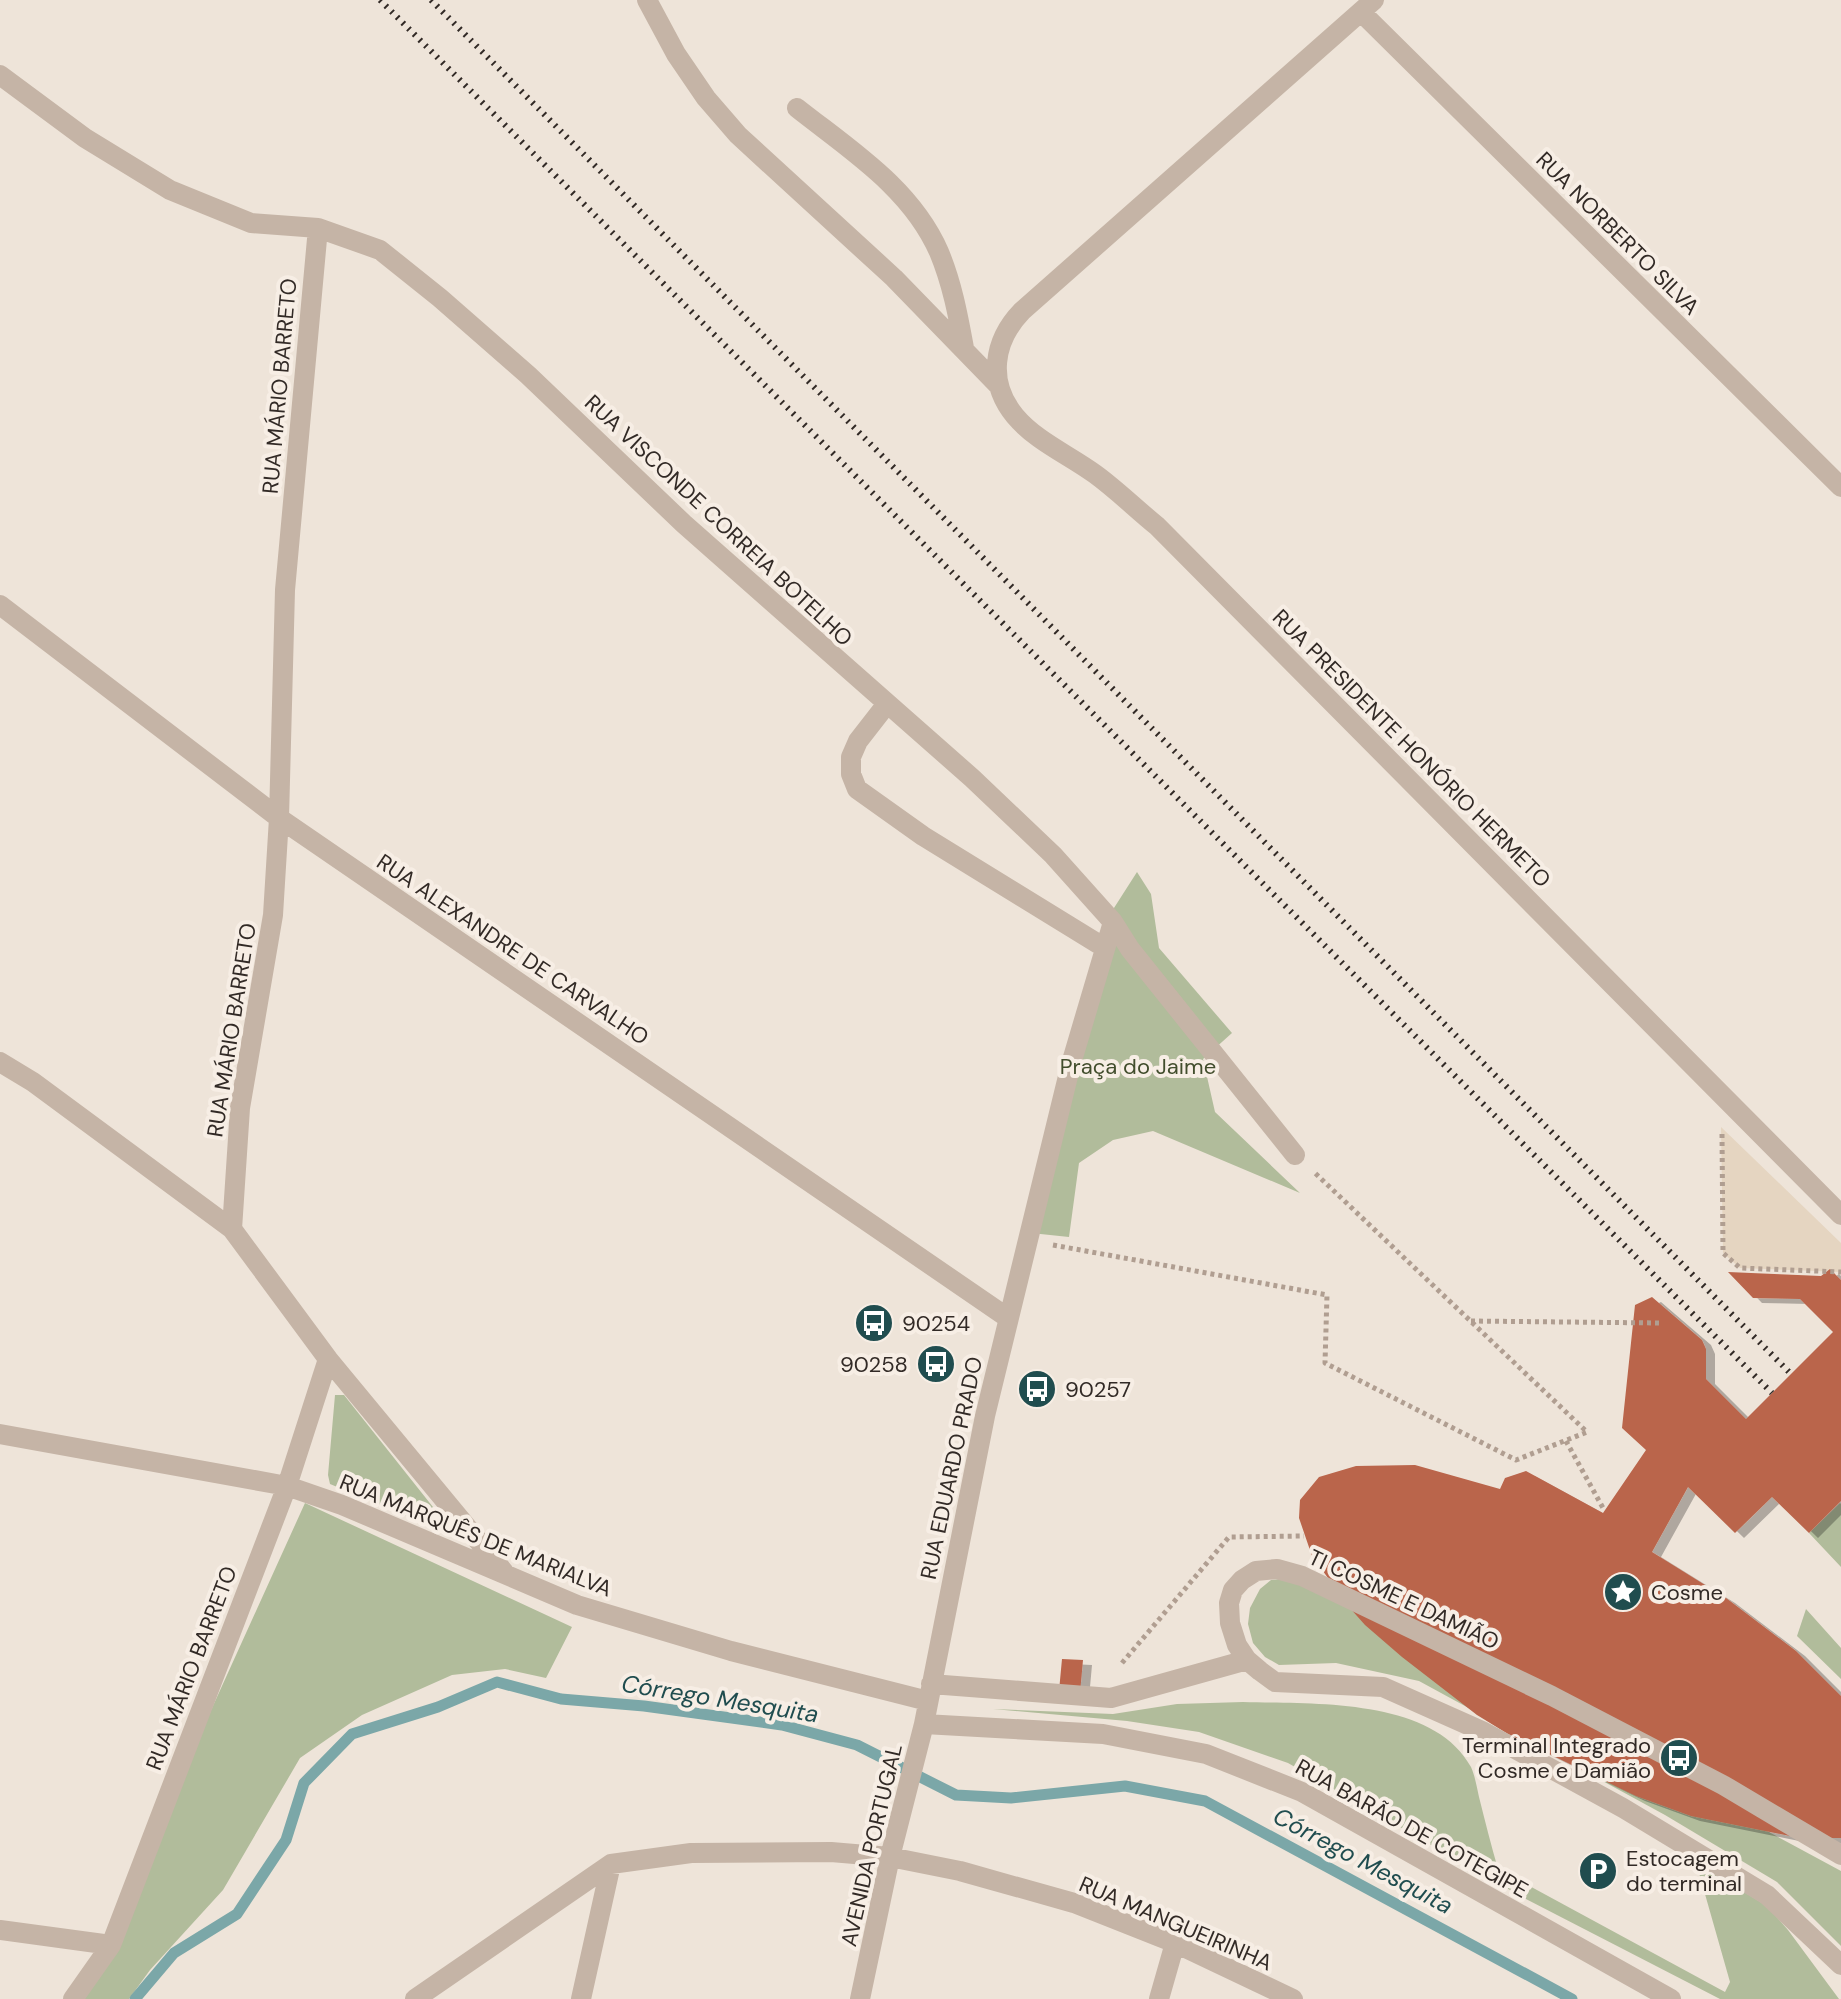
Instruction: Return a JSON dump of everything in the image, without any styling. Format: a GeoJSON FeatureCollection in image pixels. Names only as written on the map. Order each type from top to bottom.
{"type":"FeatureCollection","features":[{"type":"Feature","properties":{"kind":"street","name":"RUA PRESIDENTE HONÓRIO HERMETO"},"geometry":{"type":"LineString","coordinates":[[647,0],[676,54],[706,98],[738,135],[885,269],[964,348],[998,385],[1015,416],[1048,444],[1096,474],[1189,558],[1841,1215]]}},
{"type":"Feature","properties":{"kind":"street"},"geometry":{"type":"LineString","coordinates":[[998,385],[996,363],[1001,339],[1022,311],[1368,6]]}},
{"type":"Feature","properties":{"kind":"street","name":"RUA NORBERTO SILVA"},"geometry":{"type":"LineString","coordinates":[[1368,6],[1841,487]]}},
{"type":"Feature","properties":{"kind":"street","name":"RUA VISCONDE CORREIA BOTELHO"},"geometry":{"type":"LineString","coordinates":[[0,75],[85,138],[170,190],[251,223],[318,228],[380,250],[440,298],[528,375],[684,524],[972,778],[1053,855],[1113,922],[1130,949],[1295,1155]]}},
{"type":"Feature","properties":{"kind":"street"},"geometry":{"type":"LineString","coordinates":[[797,108],[881,174],[916,211],[938,251],[952,289],[964,348]]}},
{"type":"Feature","properties":{"kind":"street","name":"RUA MÁRIO BARRETO"},"geometry":{"type":"LineString","coordinates":[[232,1229],[240,1108],[273,915],[279,818],[285,590],[318,228]]}},
{"type":"Feature","properties":{"kind":"street","name":"RUA ALEXANDRE DE CARVALHO"},"geometry":{"type":"LineString","coordinates":[[0,605],[279,818],[1008,1318]]}},
{"type":"Feature","properties":{"kind":"street"},"geometry":{"type":"LineString","coordinates":[[886,705],[858,741],[851,757],[851,774],[857,789],[923,836],[1105,948]]}},
{"type":"Feature","properties":{"kind":"street","name":"RUA EDUARDO PRADO"},"geometry":{"type":"LineString","coordinates":[[930,1693],[1008,1318],[1071,1064],[1113,922]]}},
{"type":"Feature","properties":{"kind":"street"},"geometry":{"type":"LineString","coordinates":[[0,1062],[33,1082],[232,1229],[328,1359],[507,1575]]}},
{"type":"Feature","properties":{"kind":"street","name":"RUA MÁRIO BARRETO"},"geometry":{"type":"LineString","coordinates":[[73,1999],[111,1945],[287,1486],[328,1359]]}},
{"type":"Feature","properties":{"kind":"street","name":"RUA MARQUÊS DE MARIALVA"},"geometry":{"type":"LineString","coordinates":[[0,1434],[287,1486],[342,1505],[577,1605],[655,1629],[930,1693],[1111,1698],[1247,1660]]}},
{"type":"Feature","properties":{"kind":"street","name":"TI COSME E DAMIÃO"},"geometry":{"type":"LineString","coordinates":[[1247,1660],[1237,1645],[1230,1623],[1229,1603],[1233,1590],[1256,1571],[1277,1569],[1302,1576],[1552,1696],[1723,1785],[1841,1855]]}},
{"type":"Feature","properties":{"kind":"street"},"geometry":{"type":"LineString","coordinates":[[1247,1660],[1275,1682],[1383,1687],[1484,1732],[1623,1808],[1767,1895],[1841,1965]]}},
{"type":"Feature","properties":{"kind":"street","name":"AVENIDA PORTUGAL"},"geometry":{"type":"LineString","coordinates":[[860,1999],[890,1857],[930,1693]]}},
{"type":"Feature","properties":{"kind":"street","name":"RUA BARÃO DE COTEGIPE"},"geometry":{"type":"LineString","coordinates":[[924,1724],[1103,1734],[1206,1754],[1302,1792],[1671,1999]]}},
{"type":"Feature","properties":{"kind":"street","name":"RUA MANGUEIRINHA"},"geometry":{"type":"LineString","coordinates":[[415,1999],[611,1864],[691,1853],[831,1852],[890,1857],[960,1871],[1074,1903],[1175,1943],[1293,1999]]}},
{"type":"Feature","properties":{"kind":"street"},"geometry":{"type":"LineString","coordinates":[[581,1999],[611,1864]]}},
{"type":"Feature","properties":{"kind":"street"},"geometry":{"type":"LineString","coordinates":[[0,1930],[111,1945]]}},
{"type":"Feature","properties":{"kind":"street"},"geometry":{"type":"LineString","coordinates":[[1159,1999],[1175,1943]]}},
{"type":"Feature","properties":{"kind":"path"},"geometry":{"type":"LineString","coordinates":[[1721,1127],[1723,1253],[1740,1268],[1841,1272]]}},
{"type":"Feature","properties":{"kind":"path"},"geometry":{"type":"LineString","coordinates":[[1028,1241],[1327,1295],[1325,1363],[1516,1460],[1587,1432],[1295,1155]]}},
{"type":"Feature","properties":{"kind":"path"},"geometry":{"type":"LineString","coordinates":[[1470,1321],[1659,1323]]}},
{"type":"Feature","properties":{"kind":"path"},"geometry":{"type":"LineString","coordinates":[[1566,1441],[1603,1508]]}},
{"type":"Feature","properties":{"kind":"path"},"geometry":{"type":"LineString","coordinates":[[1080,1695],[1124,1661],[1229,1537],[1304,1536]]}},
{"type":"Feature","properties":{"kind":"green space","name":"Praça do Jaime"},"geometry":{"type":"Polygon","coordinates":[[[1137,872],[1151,894],[1159,948],[1232,1033],[1203,1059],[1215,1112],[1300,1193],[1153,1131],[1113,1140],[1079,1163],[1069,1237],[1031,1233],[1105,922],[1137,872]]]}},
{"type":"Feature","properties":{"kind":"green space"},"geometry":{"type":"Polygon","coordinates":[[[335,1395],[344,1395],[456,1536],[330,1484],[328,1475],[335,1395]]]}},
{"type":"Feature","properties":{"kind":"green space"},"geometry":{"type":"Polygon","coordinates":[[[305,1503],[572,1627],[546,1678],[505,1669],[452,1675],[362,1715],[300,1758],[223,1890],[150,1970],[129,1999],[80,1999],[305,1503]]]}},
{"type":"Feature","properties":{"kind":"green space"},"geometry":{"type":"Polygon","coordinates":[[[1841,1504],[1841,1567],[1809,1533],[1841,1504]]]}},
{"type":"Feature","properties":{"kind":"green space"},"geometry":{"type":"Polygon","coordinates":[[[1289,1578],[1309,1583],[1841,1871],[1841,1946],[1777,1882],[1665,1815],[1419,1681],[1336,1663],[1279,1665],[1265,1657],[1253,1643],[1248,1624],[1250,1608],[1260,1589],[1271,1580],[1289,1578]]]}},
{"type":"Feature","properties":{"kind":"green space"},"geometry":{"type":"Polygon","coordinates":[[[1806,1609],[1841,1648],[1841,1679],[1797,1636],[1806,1609]]]}},
{"type":"Feature","properties":{"kind":"green space"},"geometry":{"type":"Polygon","coordinates":[[[1243,1702],[1368,1709],[1400,1716],[1429,1728],[1453,1744],[1471,1767],[1498,1869],[1725,1992],[1730,1982],[1699,1873],[1716,1875],[1767,1906],[1839,1999],[1720,1999],[1524,1898],[1288,1763],[1199,1732],[1127,1721],[993,1709],[1113,1714],[1177,1704],[1243,1702]]]}},
{"type":"Feature","properties":{"kind":"shaded area"},"geometry":{"type":"Polygon","coordinates":[[[1721,1127],[1841,1243],[1841,1272],[1740,1268],[1723,1253],[1721,1127]]]}},
{"type":"Feature","properties":{"kind":"building"},"geometry":{"type":"Polygon","coordinates":[[[1830,1269],[1841,1280],[1841,1501],[1809,1533],[1772,1497],[1735,1533],[1688,1487],[1652,1552],[1726,1598],[1796,1651],[1841,1696],[1841,1838],[1800,1838],[1691,1816],[1636,1796],[1508,1734],[1477,1715],[1365,1625],[1312,1556],[1299,1518],[1300,1500],[1319,1477],[1356,1466],[1415,1465],[1500,1489],[1505,1478],[1526,1471],[1603,1513],[1646,1450],[1622,1428],[1635,1305],[1652,1297],[1702,1340],[1706,1349],[1706,1379],[1746,1419],[1833,1332],[1800,1299],[1753,1298],[1728,1272],[1821,1276],[1830,1269]]]}},
{"type":"Feature","properties":{"kind":"building"},"geometry":{"type":"Polygon","coordinates":[[[1062,1659],[1083,1660],[1080,1693],[1059,1691],[1062,1659]]]}},
{"type":"Feature","properties":{"kind":"waterway","name":"Córrego Mesquita"},"geometry":{"type":"LineString","coordinates":[[135,1999],[174,1953],[237,1914],[286,1840],[304,1783],[352,1734],[438,1707],[497,1682],[561,1699],[644,1706],[782,1725],[857,1745],[956,1795],[1011,1798],[1125,1786],[1205,1801],[1572,1999]]}},
{"type":"Feature","properties":{"kind":"railway"},"geometry":{"type":"LineString","coordinates":[[380,0],[1772,1393]]}},
{"type":"Feature","properties":{"kind":"railway"},"geometry":{"type":"LineString","coordinates":[[431,0],[1791,1374]]}},
{"type":"Feature","properties":{"kind":"place","name":"90254"},"geometry":{"type":"Point","coordinates":[874,1323]}},
{"type":"Feature","properties":{"kind":"place","name":"90258"},"geometry":{"type":"Point","coordinates":[936,1364]}},
{"type":"Feature","properties":{"kind":"place","name":"90257"},"geometry":{"type":"Point","coordinates":[1037,1389]}},
{"type":"Feature","properties":{"kind":"place","name":"Cosme"},"geometry":{"type":"Point","coordinates":[1623,1592]}},
{"type":"Feature","properties":{"kind":"place","name":"Terminal Integrado Cosme e Damião"},"geometry":{"type":"Point","coordinates":[1679,1758]}},
{"type":"Feature","properties":{"kind":"place","name":"Estocagem do terminal"},"geometry":{"type":"Point","coordinates":[1598,1871]}}]}
